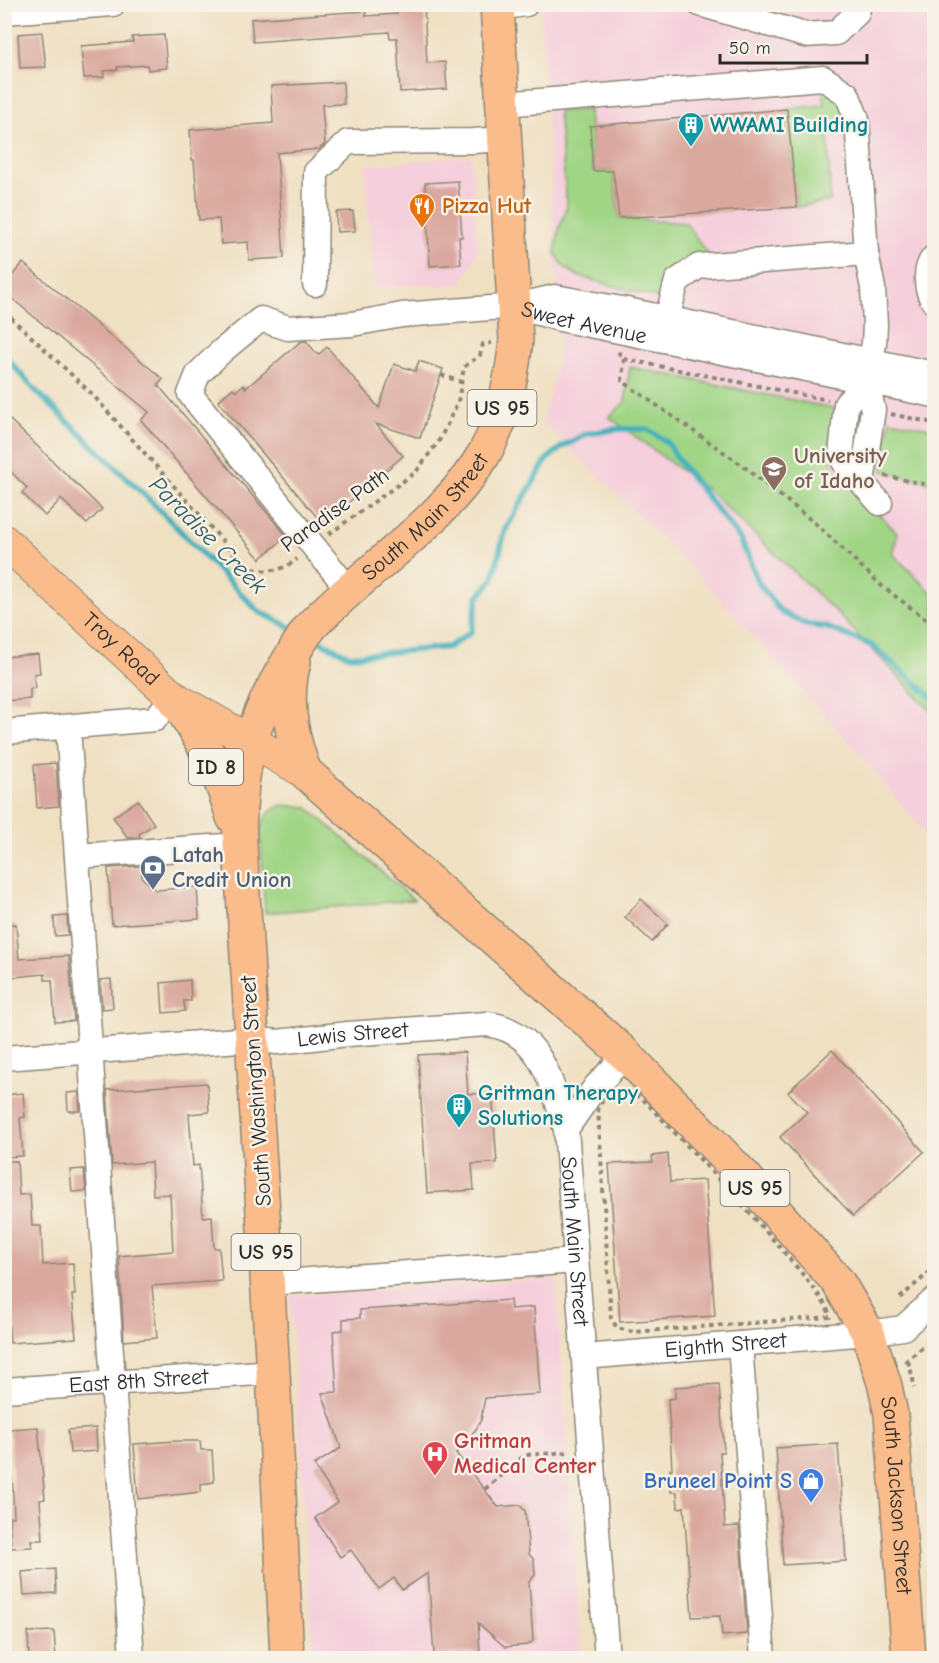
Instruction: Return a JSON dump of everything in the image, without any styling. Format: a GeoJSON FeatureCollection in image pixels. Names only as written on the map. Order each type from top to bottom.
{"type":"FeatureCollection","features":[{"type":"Feature","properties":{"kind":"highway","name":"South Main Street"},"geometry":{"type":"LineString","coordinates":[[250,740],[271,692],[305,636],[350,590],[452,498],[478,464],[497,428],[512,377],[516,341],[516,306],[503,104],[507,6]]}},
{"type":"Feature","properties":{"kind":"highway"},"geometry":{"type":"LineString","coordinates":[[305,636],[293,667],[289,710],[295,742],[305,772]]}},
{"type":"Feature","properties":{"kind":"highway","name":"ID 8"},"geometry":{"type":"LineString","coordinates":[[173,697],[189,719],[216,767],[229,801],[240,845]]}},
{"type":"Feature","properties":{"kind":"highway","name":"South Washington Street"},"geometry":{"type":"LineString","coordinates":[[250,740],[239,803],[240,845],[268,1283],[287,1659]]}},
{"type":"Feature","properties":{"kind":"highway","name":"US 95"},"geometry":{"type":"LineString","coordinates":[[305,772],[626,1055],[744,1176],[838,1282],[868,1333]]}},
{"type":"Feature","properties":{"kind":"highway","name":"South Jackson Street"},"geometry":{"type":"LineString","coordinates":[[868,1333],[881,1368],[891,1414],[909,1659]]}},
{"type":"Feature","properties":{"kind":"main road","name":"Troy Road"},"geometry":{"type":"LineString","coordinates":[[4,541],[173,697],[250,740]]}},
{"type":"Feature","properties":{"kind":"main road","name":"ID 8"},"geometry":{"type":"LineString","coordinates":[[250,740],[305,772]]}},
{"type":"Feature","properties":{"kind":"street"},"geometry":{"type":"LineString","coordinates":[[14,9],[113,4]]}},
{"type":"Feature","properties":{"kind":"street"},"geometry":{"type":"LineString","coordinates":[[700,4],[805,35],[836,33],[856,13],[859,4]]}},
{"type":"Feature","properties":{"kind":"street"},"geometry":{"type":"LineString","coordinates":[[503,104],[823,78],[847,94],[857,119],[866,253],[874,306],[869,371],[873,410],[870,478],[880,502]]}},
{"type":"Feature","properties":{"kind":"street"},"geometry":{"type":"LineString","coordinates":[[315,284],[316,172],[348,142],[505,139]]}},
{"type":"Feature","properties":{"kind":"street"},"geometry":{"type":"LineString","coordinates":[[668,318],[677,281],[699,266],[866,253]]}},
{"type":"Feature","properties":{"kind":"street"},"geometry":{"type":"LineString","coordinates":[[934,257],[929,262],[927,284],[934,302]]}},
{"type":"Feature","properties":{"kind":"street","name":"Sweet Avenue"},"geometry":{"type":"LineString","coordinates":[[516,306],[555,297],[668,318],[869,371],[934,395]]}},
{"type":"Feature","properties":{"kind":"street"},"geometry":{"type":"LineString","coordinates":[[350,590],[190,394],[198,374],[261,319],[288,328],[352,324],[402,315],[516,306]]}},
{"type":"Feature","properties":{"kind":"street","name":"Sweet Avenue"},"geometry":{"type":"LineString","coordinates":[[516,306],[560,319],[869,371],[934,374]]}},
{"type":"Feature","properties":{"kind":"street"},"geometry":{"type":"LineString","coordinates":[[869,371],[846,404],[841,456],[846,465],[870,478]]}},
{"type":"Feature","properties":{"kind":"street"},"geometry":{"type":"LineString","coordinates":[[4,732],[155,719],[173,697]]}},
{"type":"Feature","properties":{"kind":"street"},"geometry":{"type":"LineString","coordinates":[[68,727],[132,1659]]}},
{"type":"Feature","properties":{"kind":"street"},"geometry":{"type":"LineString","coordinates":[[77,856],[240,845]]}},
{"type":"Feature","properties":{"kind":"street","name":"Lewis Street"},"geometry":{"type":"LineString","coordinates":[[4,1058],[252,1039],[277,1042],[348,1034],[497,1025],[519,1036],[532,1046],[543,1061],[566,1129]]}},
{"type":"Feature","properties":{"kind":"street","name":"South Main Street"},"geometry":{"type":"LineString","coordinates":[[606,1659],[566,1129],[596,1086],[626,1055]]}},
{"type":"Feature","properties":{"kind":"street"},"geometry":{"type":"LineString","coordinates":[[268,1283],[576,1261]]}},
{"type":"Feature","properties":{"kind":"street","name":"Eighth Street"},"geometry":{"type":"LineString","coordinates":[[584,1357],[868,1333],[903,1328],[934,1300]]}},
{"type":"Feature","properties":{"kind":"street"},"geometry":{"type":"LineString","coordinates":[[741,1344],[763,1659]]}},
{"type":"Feature","properties":{"kind":"street","name":"East 8th Street"},"geometry":{"type":"LineString","coordinates":[[4,1390],[273,1372]]}},
{"type":"Feature","properties":{"kind":"path","name":"Paradise Path"},"geometry":{"type":"LineString","coordinates":[[4,310],[92,394],[246,567],[260,571],[271,571],[294,562],[313,545],[416,472],[440,439],[458,402],[464,367],[480,355],[483,344],[516,341]]}},
{"type":"Feature","properties":{"kind":"path"},"geometry":{"type":"LineString","coordinates":[[846,404],[624,359],[622,381],[742,465],[816,524],[883,587],[934,625]]}},
{"type":"Feature","properties":{"kind":"path"},"geometry":{"type":"LineString","coordinates":[[441,375],[461,382]]}},
{"type":"Feature","properties":{"kind":"path"},"geometry":{"type":"LineString","coordinates":[[873,410],[934,423]]}},
{"type":"Feature","properties":{"kind":"path"},"geometry":{"type":"LineString","coordinates":[[870,478],[934,486]]}},
{"type":"Feature","properties":{"kind":"path"},"geometry":{"type":"LineString","coordinates":[[627,1091],[643,1099],[814,1286],[831,1311],[830,1317],[633,1332],[617,1328],[611,1318],[598,1107],[604,1098],[614,1092],[627,1091]]}},
{"type":"Feature","properties":{"kind":"path"},"geometry":{"type":"LineString","coordinates":[[908,1362],[934,1338]]}},
{"type":"Feature","properties":{"kind":"path"},"geometry":{"type":"LineString","coordinates":[[485,1489],[525,1455],[592,1451]]}},
{"type":"Feature","properties":{"kind":"shaded area","name":"University of Idaho"},"geometry":{"type":"Polygon","coordinates":[[[540,5],[934,5],[934,845],[866,761],[686,562],[543,422],[559,355],[540,5]]]}},
{"type":"Feature","properties":{"kind":"shaded area"},"geometry":{"type":"Polygon","coordinates":[[[471,156],[478,252],[462,283],[434,287],[428,284],[373,288],[365,165],[471,156]]]}},
{"type":"Feature","properties":{"kind":"shaded area","name":"Gritman Medical Center"},"geometry":{"type":"Polygon","coordinates":[[[556,1278],[581,1658],[314,1658],[290,1296],[556,1278]]]}},
{"type":"Feature","properties":{"kind":"green space"},"geometry":{"type":"Polygon","coordinates":[[[824,89],[840,100],[846,121],[828,124],[830,201],[797,207],[787,109],[824,105],[824,89]]]}},
{"type":"Feature","properties":{"kind":"green space"},"geometry":{"type":"Polygon","coordinates":[[[589,110],[593,171],[613,171],[619,218],[686,223],[709,256],[689,261],[676,268],[668,279],[661,299],[578,276],[564,267],[555,253],[559,229],[567,207],[558,111],[589,110]]]}},
{"type":"Feature","properties":{"kind":"green space"},"geometry":{"type":"Polygon","coordinates":[[[630,367],[837,409],[827,454],[843,481],[898,534],[892,553],[934,595],[934,714],[838,614],[710,492],[609,417],[625,402],[630,367]]]}},
{"type":"Feature","properties":{"kind":"green space"},"geometry":{"type":"Polygon","coordinates":[[[890,420],[934,429],[934,483],[882,471],[890,420]]]}},
{"type":"Feature","properties":{"kind":"green space"},"geometry":{"type":"Polygon","coordinates":[[[282,805],[307,807],[414,900],[265,913],[260,829],[268,814],[282,805]]]}},
{"type":"Feature","properties":{"kind":"building"},"geometry":{"type":"Polygon","coordinates":[[[396,4],[424,4],[427,63],[445,62],[447,89],[400,92],[397,38],[390,38],[389,32],[253,42],[251,19],[366,11],[366,16],[397,14],[396,4]]]}},
{"type":"Feature","properties":{"kind":"building"},"geometry":{"type":"Polygon","coordinates":[[[42,32],[46,67],[20,68],[18,34],[42,32]]]}},
{"type":"Feature","properties":{"kind":"building"},"geometry":{"type":"Polygon","coordinates":[[[164,35],[167,68],[148,70],[147,65],[117,67],[118,70],[103,71],[104,77],[84,78],[81,46],[133,42],[132,37],[164,35]]]}},
{"type":"Feature","properties":{"kind":"building"},"geometry":{"type":"Polygon","coordinates":[[[343,82],[344,104],[322,105],[325,144],[319,149],[277,153],[284,258],[249,260],[248,242],[221,244],[219,219],[199,220],[190,130],[273,123],[271,86],[343,82]]]}},
{"type":"Feature","properties":{"kind":"building","name":"WWAMI Building"},"geometry":{"type":"Polygon","coordinates":[[[787,109],[797,207],[619,218],[613,171],[593,171],[590,126],[787,109]]]}},
{"type":"Feature","properties":{"kind":"building"},"geometry":{"type":"Polygon","coordinates":[[[458,181],[462,237],[459,237],[461,264],[430,266],[425,183],[458,181]]]}},
{"type":"Feature","properties":{"kind":"building"},"geometry":{"type":"Polygon","coordinates":[[[353,211],[355,231],[337,232],[336,212],[353,211]]]}},
{"type":"Feature","properties":{"kind":"building"},"geometry":{"type":"Polygon","coordinates":[[[23,263],[163,379],[158,385],[287,536],[260,559],[141,420],[149,412],[4,292],[4,285],[23,263]]]}},
{"type":"Feature","properties":{"kind":"building"},"geometry":{"type":"Polygon","coordinates":[[[306,341],[318,355],[327,347],[379,408],[394,364],[415,371],[419,361],[443,369],[420,438],[376,424],[403,456],[323,524],[218,401],[233,388],[236,391],[243,385],[246,388],[300,342],[306,341]]]}},
{"type":"Feature","properties":{"kind":"building"},"geometry":{"type":"Polygon","coordinates":[[[4,414],[102,509],[87,524],[61,499],[45,516],[22,493],[27,488],[4,465],[4,414]]]}},
{"type":"Feature","properties":{"kind":"building"},"geometry":{"type":"Polygon","coordinates":[[[38,654],[40,673],[34,674],[35,688],[30,689],[30,699],[4,701],[4,657],[38,654]]]}},
{"type":"Feature","properties":{"kind":"building"},"geometry":{"type":"Polygon","coordinates":[[[56,763],[59,806],[37,808],[34,765],[56,763]]]}},
{"type":"Feature","properties":{"kind":"building"},"geometry":{"type":"Polygon","coordinates":[[[138,800],[154,824],[139,834],[140,837],[128,838],[113,817],[138,800]]]}},
{"type":"Feature","properties":{"kind":"building","name":"Latah Credit Union"},"geometry":{"type":"Polygon","coordinates":[[[142,866],[142,878],[156,890],[197,887],[199,919],[112,925],[108,868],[142,866]]]}},
{"type":"Feature","properties":{"kind":"building"},"geometry":{"type":"Polygon","coordinates":[[[641,899],[668,924],[652,942],[625,917],[641,899]]]}},
{"type":"Feature","properties":{"kind":"building"},"geometry":{"type":"Polygon","coordinates":[[[67,916],[68,935],[55,936],[54,917],[67,916]]]}},
{"type":"Feature","properties":{"kind":"building"},"geometry":{"type":"Polygon","coordinates":[[[16,924],[19,959],[69,956],[74,1021],[55,1022],[52,980],[45,980],[45,974],[4,978],[4,925],[16,924]]]}},
{"type":"Feature","properties":{"kind":"building"},"geometry":{"type":"Polygon","coordinates":[[[111,979],[113,1008],[102,1009],[100,980],[111,979]]]}},
{"type":"Feature","properties":{"kind":"building"},"geometry":{"type":"Polygon","coordinates":[[[190,980],[191,1001],[184,1001],[185,1011],[163,1013],[161,983],[190,980]]]}},
{"type":"Feature","properties":{"kind":"building"},"geometry":{"type":"Polygon","coordinates":[[[832,1050],[924,1152],[853,1216],[780,1137],[807,1112],[788,1092],[832,1050]]]}},
{"type":"Feature","properties":{"kind":"building","name":"Gritman Therapy Solutions"},"geometry":{"type":"Polygon","coordinates":[[[465,1052],[468,1094],[492,1093],[497,1163],[472,1164],[474,1190],[427,1193],[418,1055],[465,1052]]]}},
{"type":"Feature","properties":{"kind":"building"},"geometry":{"type":"Polygon","coordinates":[[[207,1083],[209,1112],[189,1114],[193,1166],[199,1165],[203,1217],[212,1216],[214,1248],[219,1248],[222,1281],[152,1286],[157,1338],[124,1341],[119,1256],[173,1251],[170,1194],[153,1195],[151,1162],[112,1165],[107,1090],[207,1083]]]}},
{"type":"Feature","properties":{"kind":"building"},"geometry":{"type":"Polygon","coordinates":[[[79,1092],[80,1111],[68,1111],[67,1093],[79,1092]]]}},
{"type":"Feature","properties":{"kind":"building"},"geometry":{"type":"Polygon","coordinates":[[[23,1093],[25,1117],[20,1118],[23,1156],[4,1157],[4,1095],[23,1093]]]}},
{"type":"Feature","properties":{"kind":"building"},"geometry":{"type":"Polygon","coordinates":[[[668,1154],[670,1182],[705,1180],[715,1316],[620,1322],[609,1164],[653,1162],[652,1156],[668,1154]]]}},
{"type":"Feature","properties":{"kind":"building"},"geometry":{"type":"Polygon","coordinates":[[[4,1161],[17,1161],[19,1195],[30,1194],[32,1226],[41,1226],[43,1265],[73,1263],[75,1295],[72,1295],[76,1338],[10,1343],[7,1311],[10,1311],[6,1254],[4,1254],[4,1161]]]}},
{"type":"Feature","properties":{"kind":"building"},"geometry":{"type":"Polygon","coordinates":[[[84,1169],[86,1191],[72,1192],[70,1170],[84,1169]]]}},
{"type":"Feature","properties":{"kind":"building"},"geometry":{"type":"Polygon","coordinates":[[[510,1300],[511,1309],[534,1307],[540,1394],[485,1398],[481,1420],[456,1453],[498,1507],[520,1505],[525,1511],[529,1554],[534,1560],[535,1575],[529,1582],[533,1641],[528,1645],[505,1647],[478,1623],[480,1652],[434,1655],[428,1573],[402,1590],[394,1578],[379,1589],[351,1550],[340,1557],[315,1518],[338,1502],[314,1465],[341,1448],[322,1393],[337,1392],[333,1331],[343,1330],[343,1319],[360,1318],[360,1310],[510,1300]]]}},
{"type":"Feature","properties":{"kind":"building"},"geometry":{"type":"Polygon","coordinates":[[[719,1384],[724,1452],[720,1452],[725,1527],[739,1526],[747,1634],[722,1636],[720,1616],[692,1617],[684,1507],[678,1508],[677,1492],[671,1492],[668,1399],[675,1398],[675,1387],[719,1384]]]}},
{"type":"Feature","properties":{"kind":"building"},"geometry":{"type":"Polygon","coordinates":[[[38,1427],[45,1499],[40,1500],[43,1540],[31,1540],[32,1547],[11,1548],[9,1517],[14,1517],[10,1429],[38,1427]]]}},
{"type":"Feature","properties":{"kind":"building"},"geometry":{"type":"Polygon","coordinates":[[[96,1428],[97,1451],[70,1453],[68,1430],[96,1428]]]}},
{"type":"Feature","properties":{"kind":"building"},"geometry":{"type":"Polygon","coordinates":[[[200,1441],[201,1450],[212,1450],[214,1482],[201,1484],[201,1492],[138,1499],[134,1444],[200,1441]]]}},
{"type":"Feature","properties":{"kind":"building","name":"Bruneel Point S"},"geometry":{"type":"Polygon","coordinates":[[[838,1444],[846,1561],[783,1565],[776,1448],[838,1444]]]}},
{"type":"Feature","properties":{"kind":"building"},"geometry":{"type":"Polygon","coordinates":[[[55,1569],[56,1593],[24,1595],[22,1572],[55,1569]]]}},
{"type":"Feature","properties":{"kind":"building"},"geometry":{"type":"Polygon","coordinates":[[[54,1631],[56,1659],[29,1659],[28,1632],[54,1631]]]}},
{"type":"Feature","properties":{"kind":"waterway","name":"Paradise Creek"},"geometry":{"type":"LineString","coordinates":[[4,355],[36,391],[158,508],[258,611],[298,631]]}},
{"type":"Feature","properties":{"kind":"waterway","name":"Paradise Creek"},"geometry":{"type":"LineString","coordinates":[[315,639],[350,656],[449,647],[471,632],[478,597],[493,579],[505,530],[547,459],[562,447],[586,434],[616,429],[647,429],[667,442],[681,464],[741,540],[758,582],[781,612],[808,625],[826,627],[871,645],[934,699]]}},
{"type":"Feature","properties":{"kind":"place","name":"WWAMI Building"},"geometry":{"type":"Point","coordinates":[691,148]}},
{"type":"Feature","properties":{"kind":"place","name":"Pizza Hut"},"geometry":{"type":"Point","coordinates":[422,229]}},
{"type":"Feature","properties":{"kind":"place","name":"University of Idaho"},"geometry":{"type":"Point","coordinates":[774,492]}},
{"type":"Feature","properties":{"kind":"place","name":"Latah Credit Union"},"geometry":{"type":"Point","coordinates":[153,891]}},
{"type":"Feature","properties":{"kind":"place","name":"Gritman Therapy Solutions"},"geometry":{"type":"Point","coordinates":[459,1129]}},
{"type":"Feature","properties":{"kind":"place","name":"Gritman Medical Center"},"geometry":{"type":"Point","coordinates":[435,1477]}},
{"type":"Feature","properties":{"kind":"place","name":"Bruneel Point S"},"geometry":{"type":"Point","coordinates":[811,1504]}}]}
